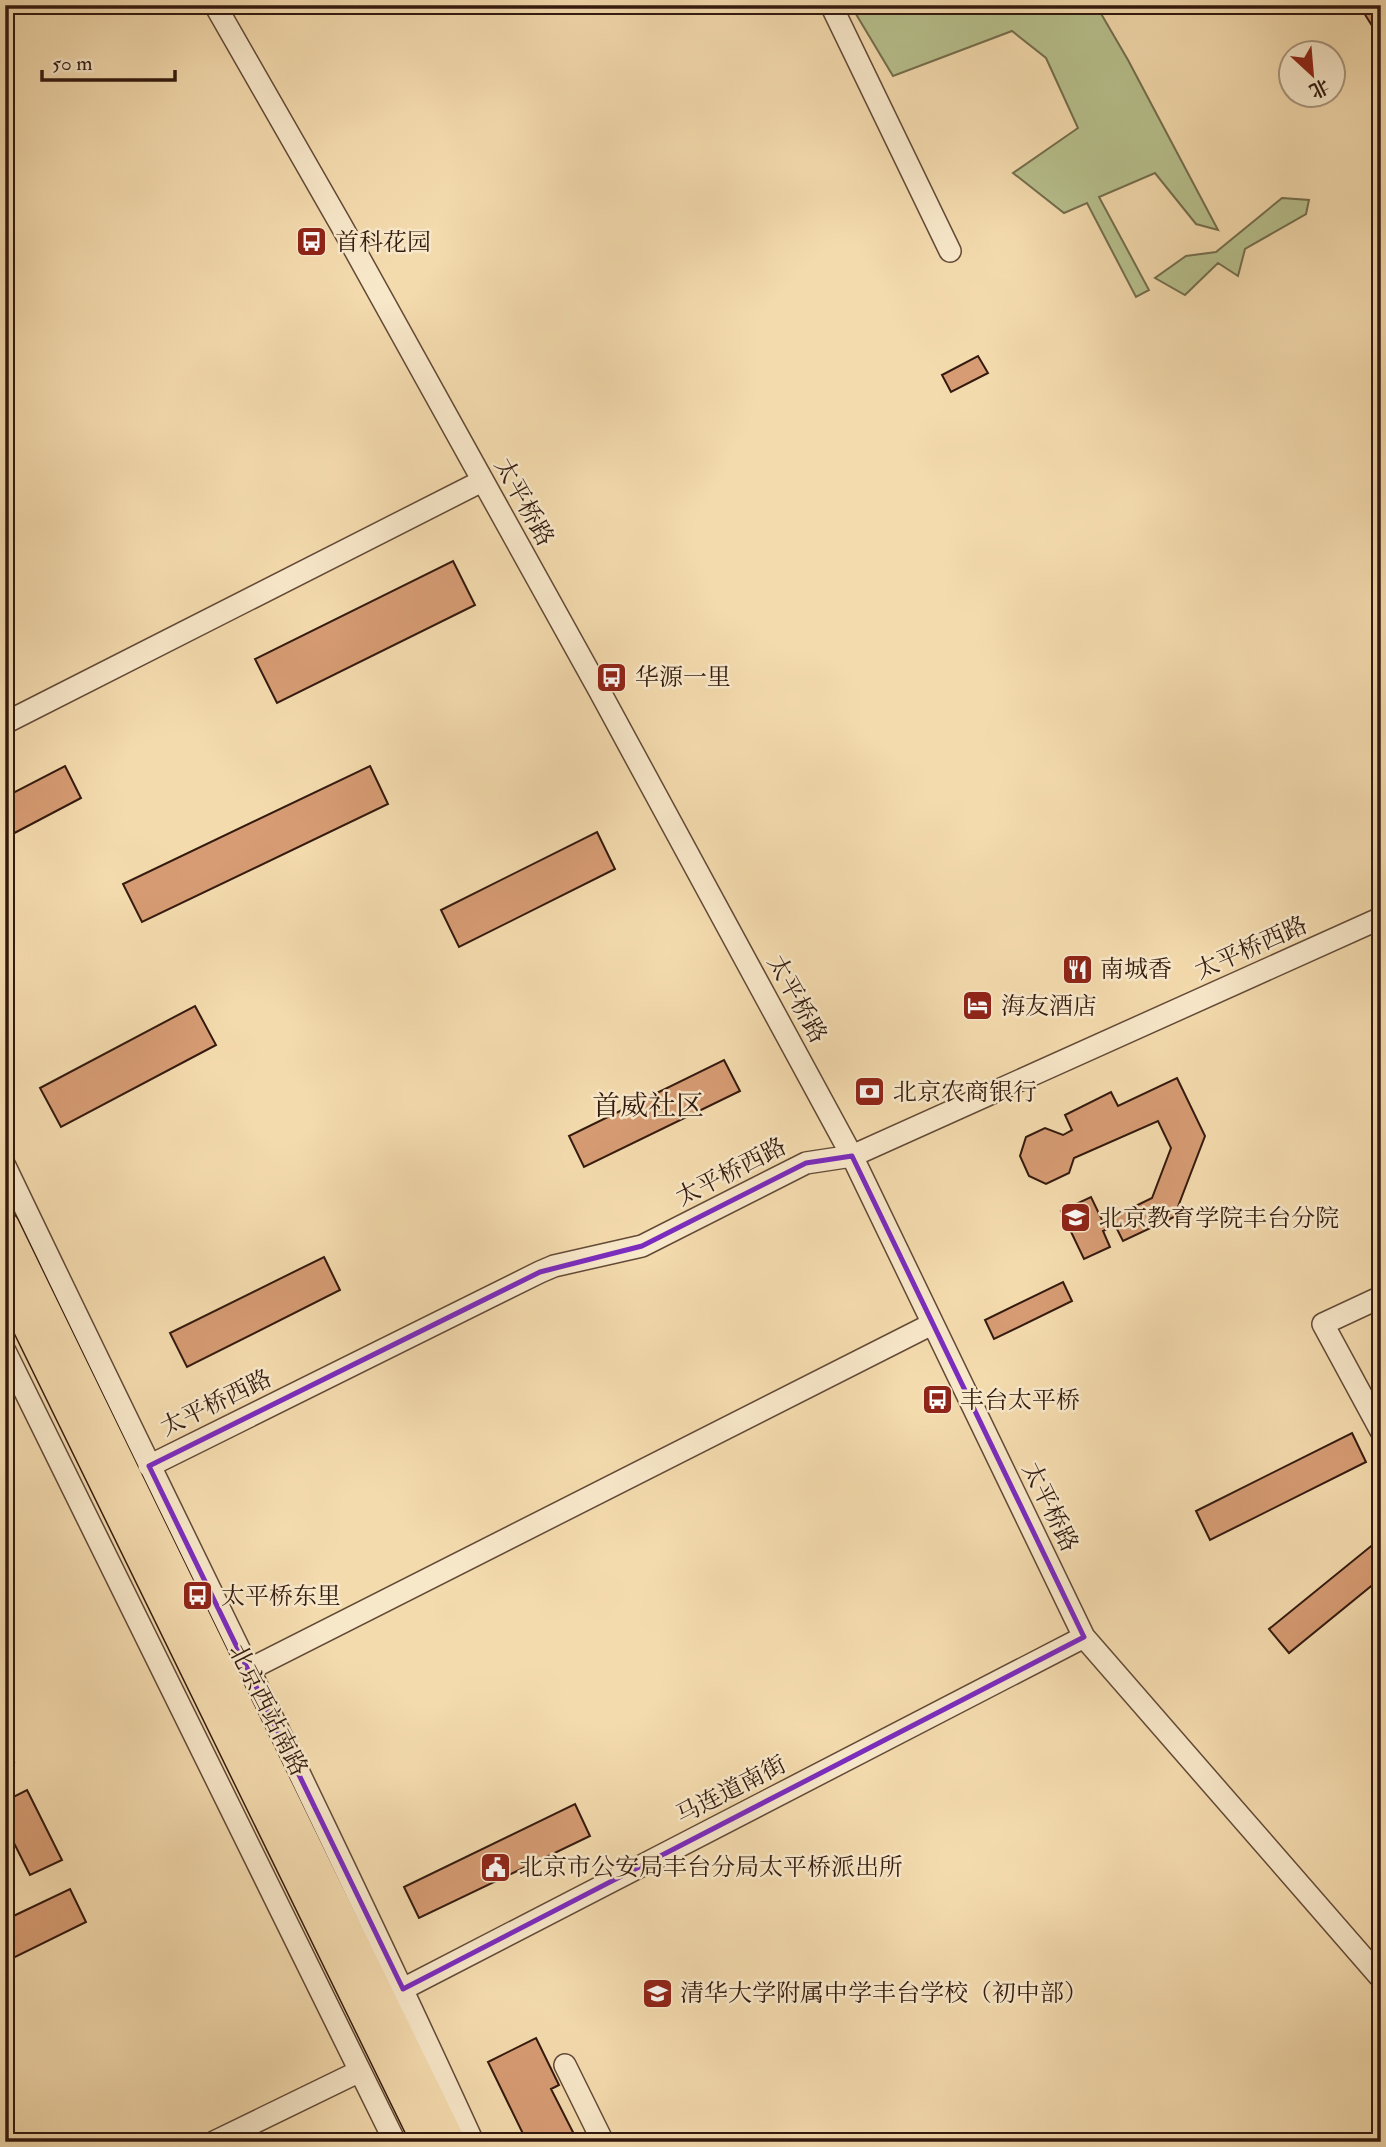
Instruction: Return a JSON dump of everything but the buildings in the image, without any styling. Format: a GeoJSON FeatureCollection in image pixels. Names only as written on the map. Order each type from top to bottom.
{"type":"FeatureCollection","features":[{"type":"Feature","properties":{"kind":"main road","name":"北京西站南路"},"geometry":{"type":"LineString","coordinates":[[5,1226],[451,2142]]}},
{"type":"Feature","properties":{"kind":"main road","name":"北京西站南路"},"geometry":{"type":"LineString","coordinates":[[5,1281],[426,2142]]}},
{"type":"Feature","properties":{"kind":"street","name":"太平桥路"},"geometry":{"type":"LineString","coordinates":[[215,5],[341,225],[612,714],[852,1156],[1084,1637],[1381,1979]]}},
{"type":"Feature","properties":{"kind":"street"},"geometry":{"type":"LineString","coordinates":[[831,5],[950,251]]}},
{"type":"Feature","properties":{"kind":"street"},"geometry":{"type":"LineString","coordinates":[[5,723],[482,481]]}},
{"type":"Feature","properties":{"kind":"street","name":"太平桥西路"},"geometry":{"type":"LineString","coordinates":[[149,1466],[540,1272],[642,1246],[806,1163],[852,1156],[1381,918]]}},
{"type":"Feature","properties":{"kind":"street","name":"北京西站南路"},"geometry":{"type":"LineString","coordinates":[[5,1166],[248,1670],[332,1836],[474,2142]]}},
{"type":"Feature","properties":{"kind":"street"},"geometry":{"type":"LineString","coordinates":[[1381,1297],[1323,1324],[1381,1431]]}},
{"type":"Feature","properties":{"kind":"street"},"geometry":{"type":"LineString","coordinates":[[248,1670],[932,1324]]}},
{"type":"Feature","properties":{"kind":"street"},"geometry":{"type":"LineString","coordinates":[[5,1351],[395,2142]]}},
{"type":"Feature","properties":{"kind":"street","name":"马连道南街"},"geometry":{"type":"LineString","coordinates":[[403,1989],[1084,1637]]}},
{"type":"Feature","properties":{"kind":"street"},"geometry":{"type":"LineString","coordinates":[[565,2065],[603,2142]]}},
{"type":"Feature","properties":{"kind":"street"},"geometry":{"type":"LineString","coordinates":[[214,2142],[360,2071]]}},
{"type":"Feature","properties":{"kind":"highlighted area"},"geometry":{"type":"Polygon","coordinates":[[[852,1156],[1084,1637],[403,1989],[149,1466],[540,1272],[642,1246],[806,1163],[852,1156]]]}},
{"type":"Feature","properties":{"kind":"green space"},"geometry":{"type":"Polygon","coordinates":[[[860,5],[1096,5],[1218,230],[1196,224],[1155,173],[1099,197],[1149,290],[1136,297],[1087,203],[1064,213],[1013,173],[1078,128],[1046,58],[1012,31],[893,76],[853,9],[860,5]]]}},
{"type":"Feature","properties":{"kind":"green space"},"geometry":{"type":"Polygon","coordinates":[[[1282,198],[1309,200],[1306,214],[1245,249],[1238,276],[1218,263],[1185,295],[1155,278],[1186,256],[1216,252],[1282,198]]]}},
{"type":"Feature","properties":{"kind":"place","name":"首科花园"},"geometry":{"type":"Point","coordinates":[312,242]}},
{"type":"Feature","properties":{"kind":"place","name":"华源一里"},"geometry":{"type":"Point","coordinates":[612,677]}},
{"type":"Feature","properties":{"kind":"place","name":"南城香"},"geometry":{"type":"Point","coordinates":[1077,969]}},
{"type":"Feature","properties":{"kind":"place","name":"海友酒店"},"geometry":{"type":"Point","coordinates":[978,1006]}},
{"type":"Feature","properties":{"kind":"place","name":"北京农商银行"},"geometry":{"type":"Point","coordinates":[870,1092]}},
{"type":"Feature","properties":{"kind":"place","name":"北京教育学院丰台分院"},"geometry":{"type":"Point","coordinates":[1076,1218]}},
{"type":"Feature","properties":{"kind":"place","name":"丰台太平桥"},"geometry":{"type":"Point","coordinates":[937,1400]}},
{"type":"Feature","properties":{"kind":"place","name":"太平桥东里"},"geometry":{"type":"Point","coordinates":[198,1596]}},
{"type":"Feature","properties":{"kind":"place","name":"北京市公安局丰台分局太平桥派出所"},"geometry":{"type":"Point","coordinates":[496,1867]}},
{"type":"Feature","properties":{"kind":"place","name":"清华大学附属中学丰台学校（初中部）"},"geometry":{"type":"Point","coordinates":[657,1993]}},
{"type":"Feature","properties":{"kind":"district","name":"首威社区"},"geometry":{"type":"Point","coordinates":[648,1106]}}]}
